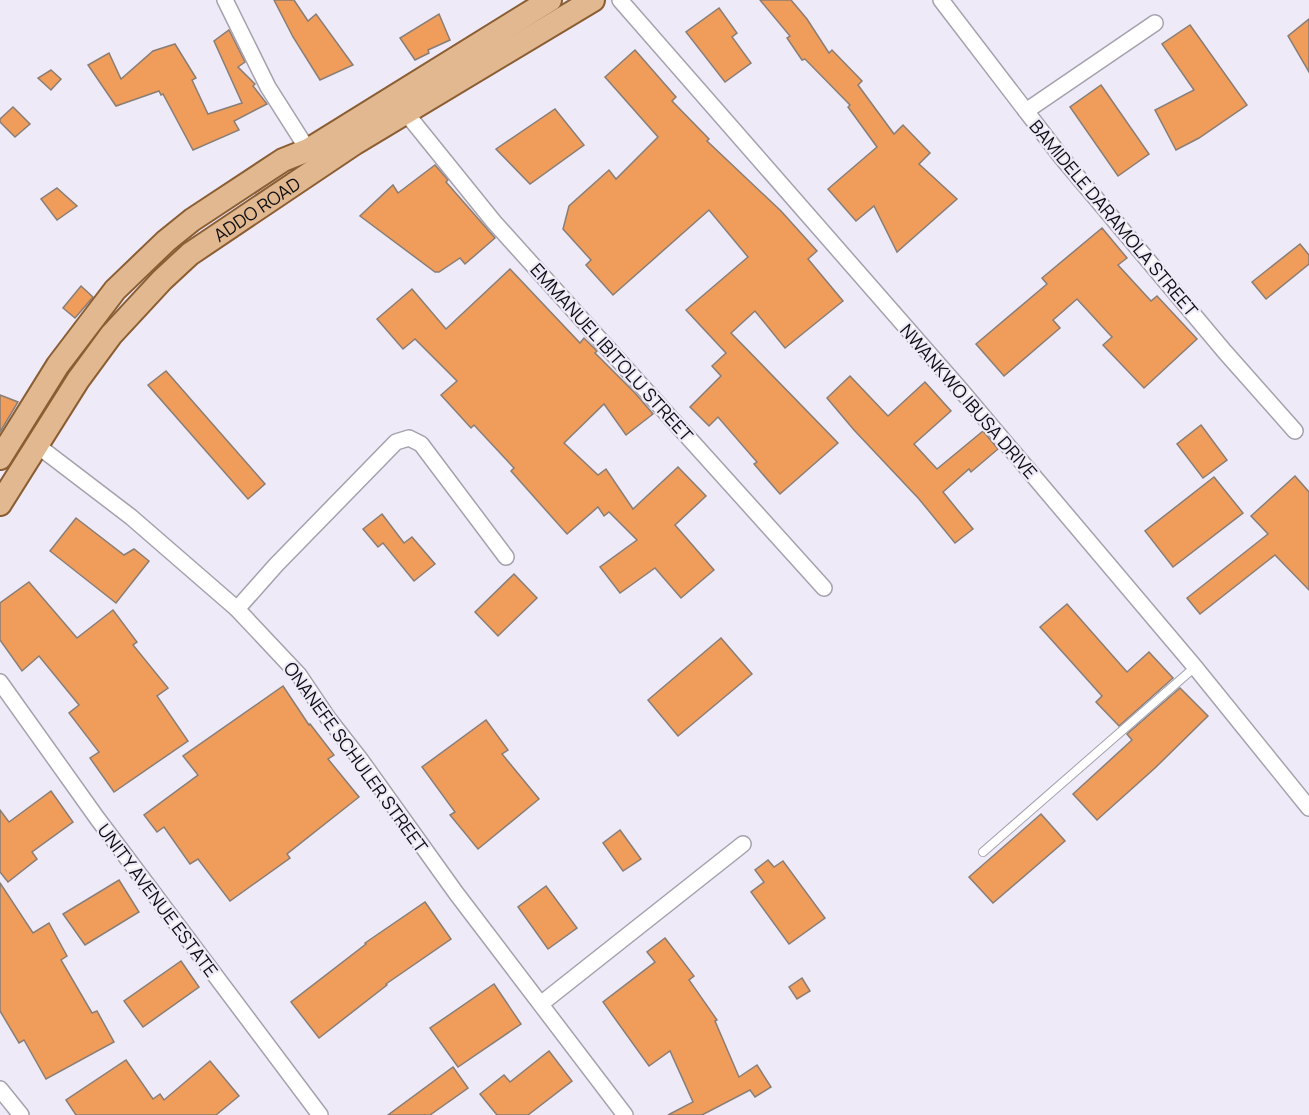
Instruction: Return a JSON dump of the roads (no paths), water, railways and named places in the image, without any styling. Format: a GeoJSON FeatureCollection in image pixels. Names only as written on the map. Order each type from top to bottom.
{"type":"FeatureCollection","features":[{"type":"Feature","properties":{"kind":"main road","name":"ADDO ROAD"},"geometry":{"type":"LineString","coordinates":[[0,458],[58,365],[115,290],[166,241],[192,220],[283,160],[308,150],[550,0]]}},
{"type":"Feature","properties":{"kind":"main road","name":"ADDO ROAD"},"geometry":{"type":"LineString","coordinates":[[0,504],[78,380],[111,335],[162,280],[190,254],[345,149],[593,0]]}},
{"type":"Feature","properties":{"kind":"street"},"geometry":{"type":"LineString","coordinates":[[225,0],[268,87],[308,150]]}},
{"type":"Feature","properties":{"kind":"street","name":"NWANKWO IBUSA DRIVE"},"geometry":{"type":"LineString","coordinates":[[620,0],[968,398],[1195,667],[1309,808]]}},
{"type":"Feature","properties":{"kind":"street","name":"BAMIDELE DARAMOLA STREET"},"geometry":{"type":"LineString","coordinates":[[941,0],[1119,227],[1295,431]]}},
{"type":"Feature","properties":{"kind":"street"},"geometry":{"type":"LineString","coordinates":[[1026,111],[1155,23]]}},
{"type":"Feature","properties":{"kind":"street","name":"EMMANUEL IBITOLU STREET"},"geometry":{"type":"LineString","coordinates":[[405,113],[510,240],[824,588]]}},
{"type":"Feature","properties":{"kind":"street"},"geometry":{"type":"LineString","coordinates":[[237,609],[276,565],[396,442],[409,438],[421,444],[506,557]]}},
{"type":"Feature","properties":{"kind":"street","name":"ONANEFE SCHULER STREET"},"geometry":{"type":"LineString","coordinates":[[38,446],[131,518],[237,609],[299,675],[456,893],[625,1115]]}},
{"type":"Feature","properties":{"kind":"street","name":"UNITY AVENUE ESTATE"},"geometry":{"type":"LineString","coordinates":[[0,682],[97,818],[320,1115]]}},
{"type":"Feature","properties":{"kind":"street"},"geometry":{"type":"LineString","coordinates":[[542,1003],[743,844]]}},
{"type":"Feature","properties":{"kind":"street"},"geometry":{"type":"LineString","coordinates":[[0,1089],[21,1115]]}},
{"type":"Feature","properties":{"kind":"lane"},"geometry":{"type":"LineString","coordinates":[[983,852],[1195,667]]}}]}
